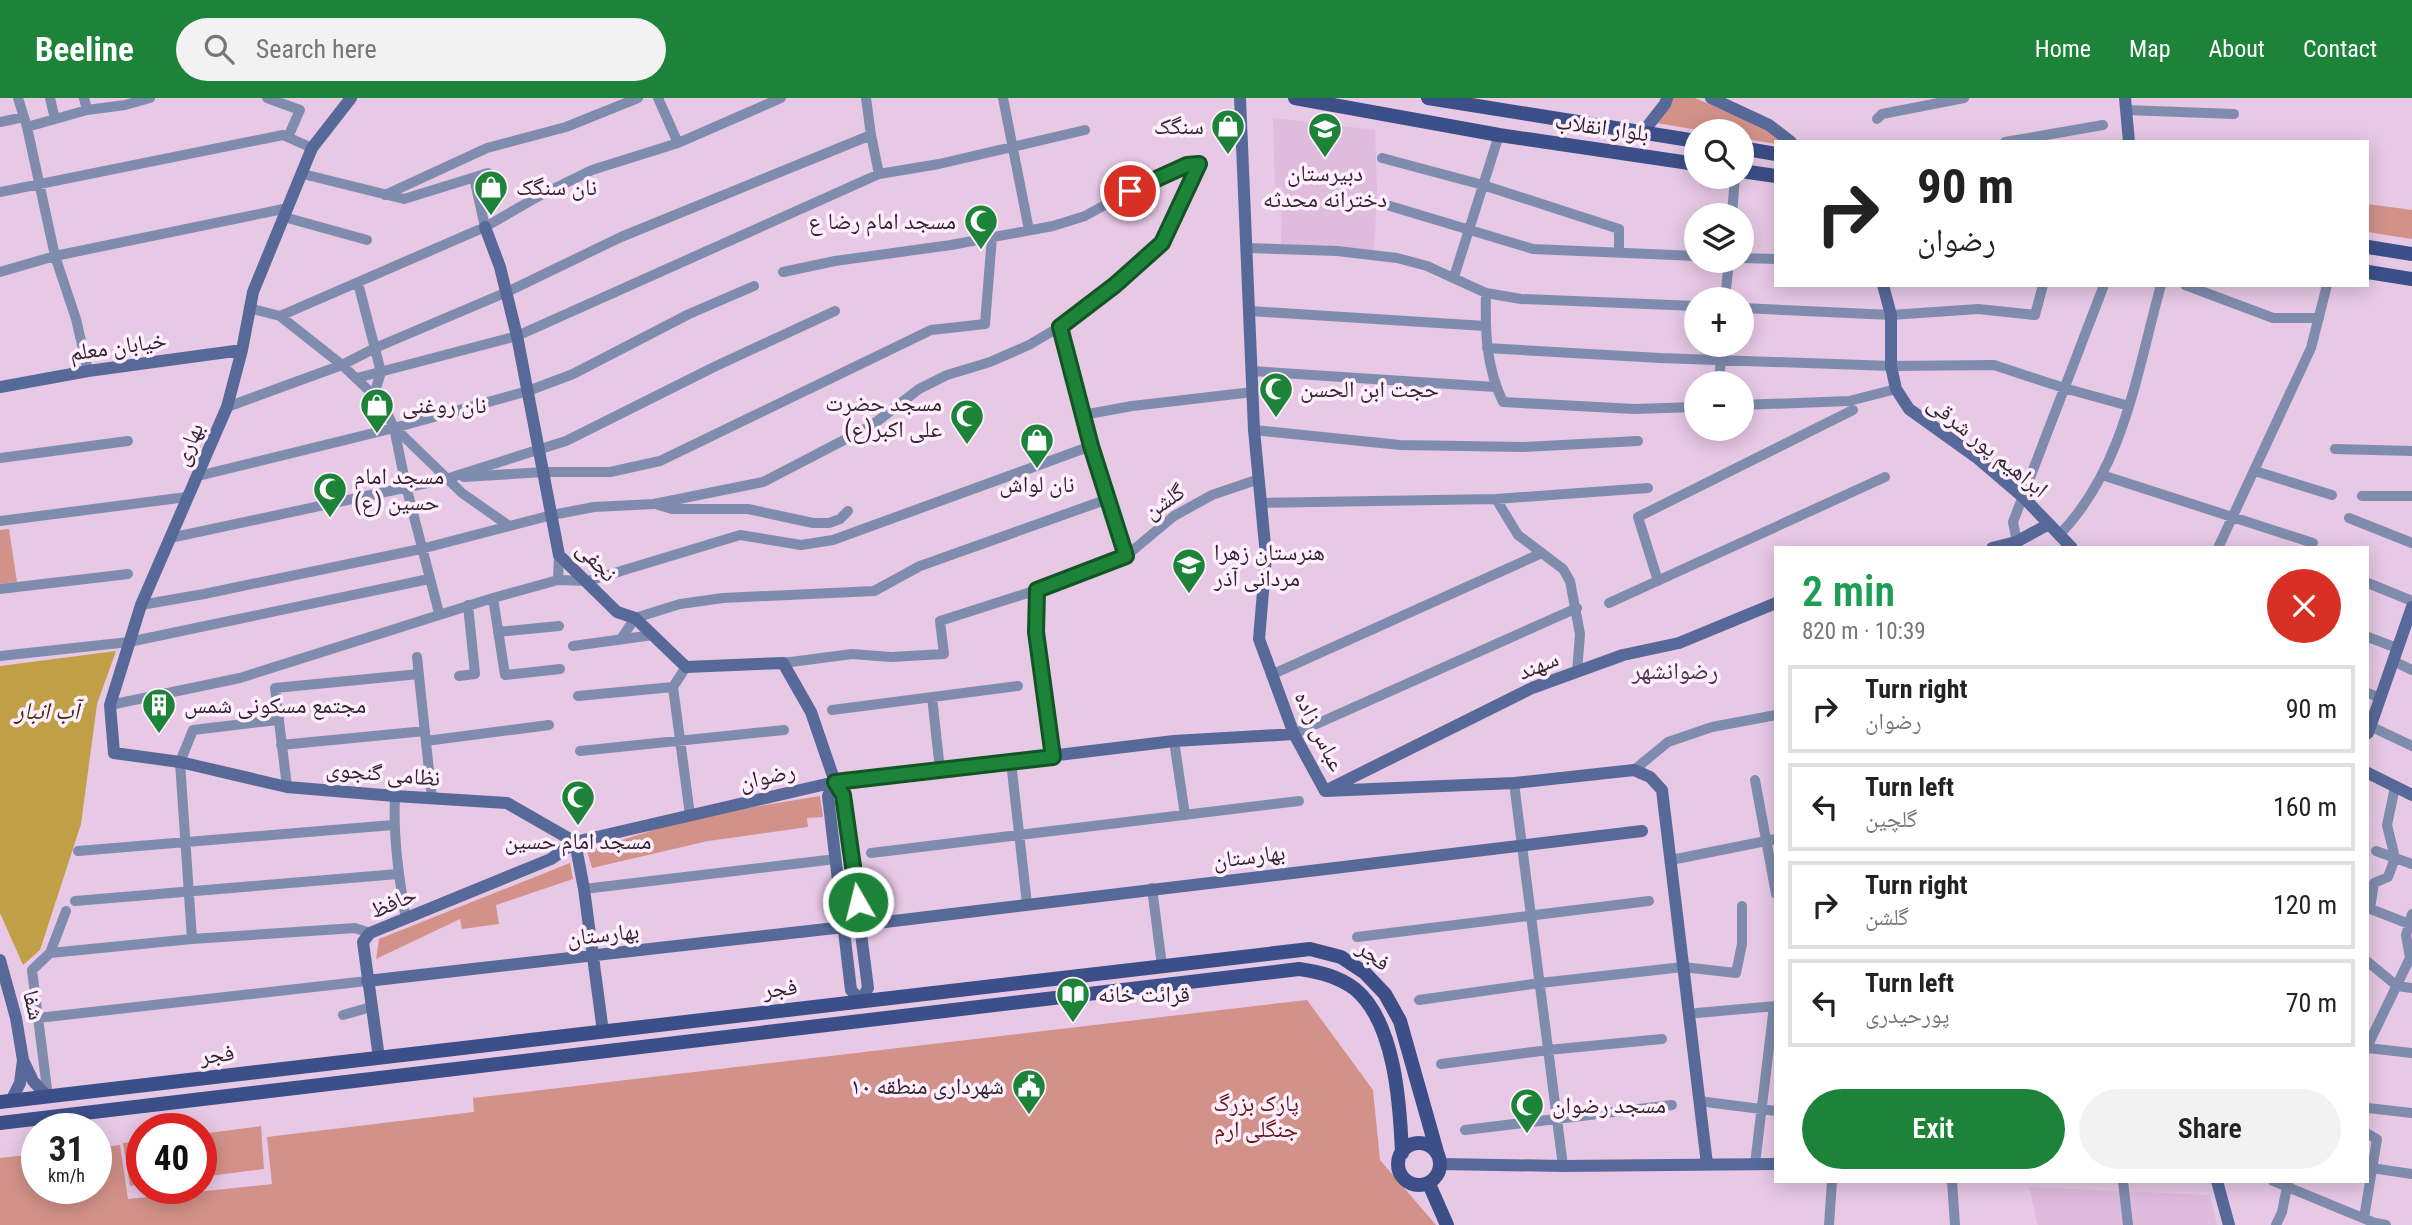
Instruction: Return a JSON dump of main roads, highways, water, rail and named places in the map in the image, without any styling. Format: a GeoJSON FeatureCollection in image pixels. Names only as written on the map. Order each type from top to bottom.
{"type":"FeatureCollection","features":[{"type":"Feature","properties":{"kind":"main road","name":"بلوار انقلاب"},"geometry":{"type":"LineString","coordinates":[[1295,98],[1499,135],[1684,162]]}},
{"type":"Feature","properties":{"kind":"main road","name":"بلوار انقلاب"},"geometry":{"type":"LineString","coordinates":[[1428,98],[1451,102],[1489,103],[1684,139]]}},
{"type":"Feature","properties":{"kind":"main road"},"geometry":{"type":"LineString","coordinates":[[1447,125],[1436,118],[1435,112],[1438,106],[1451,102]]}},
{"type":"Feature","properties":{"kind":"main road"},"geometry":{"type":"LineString","coordinates":[[1754,150],[1774,154]]}},
{"type":"Feature","properties":{"kind":"main road"},"geometry":{"type":"LineString","coordinates":[[1754,173],[1774,176]]}},
{"type":"Feature","properties":{"kind":"main road"},"geometry":{"type":"LineString","coordinates":[[2369,247],[2412,254]]}},
{"type":"Feature","properties":{"kind":"main road"},"geometry":{"type":"LineString","coordinates":[[2369,272],[2412,279]]}},
{"type":"Feature","properties":{"kind":"main road","name":"فجر"},"geometry":{"type":"LineString","coordinates":[[5,1101],[1310,949],[1341,957],[1365,973],[1385,994],[1400,1021],[1439,1158]]}},
{"type":"Feature","properties":{"kind":"main road"},"geometry":{"type":"LineString","coordinates":[[1162,966],[1164,984]]}},
{"type":"Feature","properties":{"kind":"main road","name":"فجر"},"geometry":{"type":"LineString","coordinates":[[0,1123],[1299,969],[1330,974],[1355,989],[1374,1011],[1385,1040],[1400,1102],[1402,1153]]}},
{"type":"Feature","properties":{"kind":"main road"},"geometry":{"type":"LineString","coordinates":[[861,1001],[864,1020]]}},
{"type":"Feature","properties":{"kind":"main road"},"geometry":{"type":"LineString","coordinates":[[379,1058],[382,1078]]}},
{"type":"Feature","properties":{"kind":"main road"},"geometry":{"type":"LineString","coordinates":[[1412,1144],[1432,1147],[1439,1158],[1438,1175],[1429,1184],[1415,1185],[1403,1179],[1398,1166],[1402,1153],[1412,1144]]}},
{"type":"Feature","properties":{"kind":"main road"},"geometry":{"type":"LineString","coordinates":[[1429,1184],[1447,1225]]}},
{"type":"Feature","properties":{"kind":"water","name":"آب انبار"},"geometry":{"type":"Polygon","coordinates":[[[116,651],[97,704],[81,824],[40,950],[23,965],[0,913],[0,666],[116,651]]]}},
{"type":"Feature","properties":{"kind":"place","name":"سنگک"},"geometry":{"type":"Point","coordinates":[1228,156]}},
{"type":"Feature","properties":{"kind":"place","name":"دبیرستان دخترانه محدثه"},"geometry":{"type":"Point","coordinates":[1325,159]}},
{"type":"Feature","properties":{"kind":"place","name":"نان سنگک"},"geometry":{"type":"Point","coordinates":[491,217]}},
{"type":"Feature","properties":{"kind":"place","name":"مسجد امام رضا ع"},"geometry":{"type":"Point","coordinates":[981,251]}},
{"type":"Feature","properties":{"kind":"place","name":"حجت ابن الحسن"},"geometry":{"type":"Point","coordinates":[1276,419]}},
{"type":"Feature","properties":{"kind":"place","name":"نان روغنی"},"geometry":{"type":"Point","coordinates":[377,435]}},
{"type":"Feature","properties":{"kind":"place","name":"مسجد حضرت علی اکبر(ع)"},"geometry":{"type":"Point","coordinates":[967,446]}},
{"type":"Feature","properties":{"kind":"place","name":"نان لواش"},"geometry":{"type":"Point","coordinates":[1037,470]}},
{"type":"Feature","properties":{"kind":"place","name":"مسجد امام حسین (ع)"},"geometry":{"type":"Point","coordinates":[330,519]}},
{"type":"Feature","properties":{"kind":"place","name":"هنرستان زهرا مردانی آذر"},"geometry":{"type":"Point","coordinates":[1189,595]}},
{"type":"Feature","properties":{"kind":"place","name":"مجتمع مسکونی شمس"},"geometry":{"type":"Point","coordinates":[159,735]}},
{"type":"Feature","properties":{"kind":"place","name":"مسجد امام حسین"},"geometry":{"type":"Point","coordinates":[578,827]}},
{"type":"Feature","properties":{"kind":"place","name":"قرائت خانه"},"geometry":{"type":"Point","coordinates":[1073,1024]}},
{"type":"Feature","properties":{"kind":"place","name":"شهرداری منطقه ۱۰"},"geometry":{"type":"Point","coordinates":[1029,1116]}},
{"type":"Feature","properties":{"kind":"place","name":"مسجد رضوان"},"geometry":{"type":"Point","coordinates":[1527,1135]}},
{"type":"Feature","properties":{"kind":"district","name":"رضوانشهر"},"geometry":{"type":"Point","coordinates":[1675,671]}},
{"type":"Feature","properties":{"kind":"park label","name":"پارک بزرگ جنگلی ارم"},"geometry":{"type":"Point","coordinates":[1256,1116]}}]}
